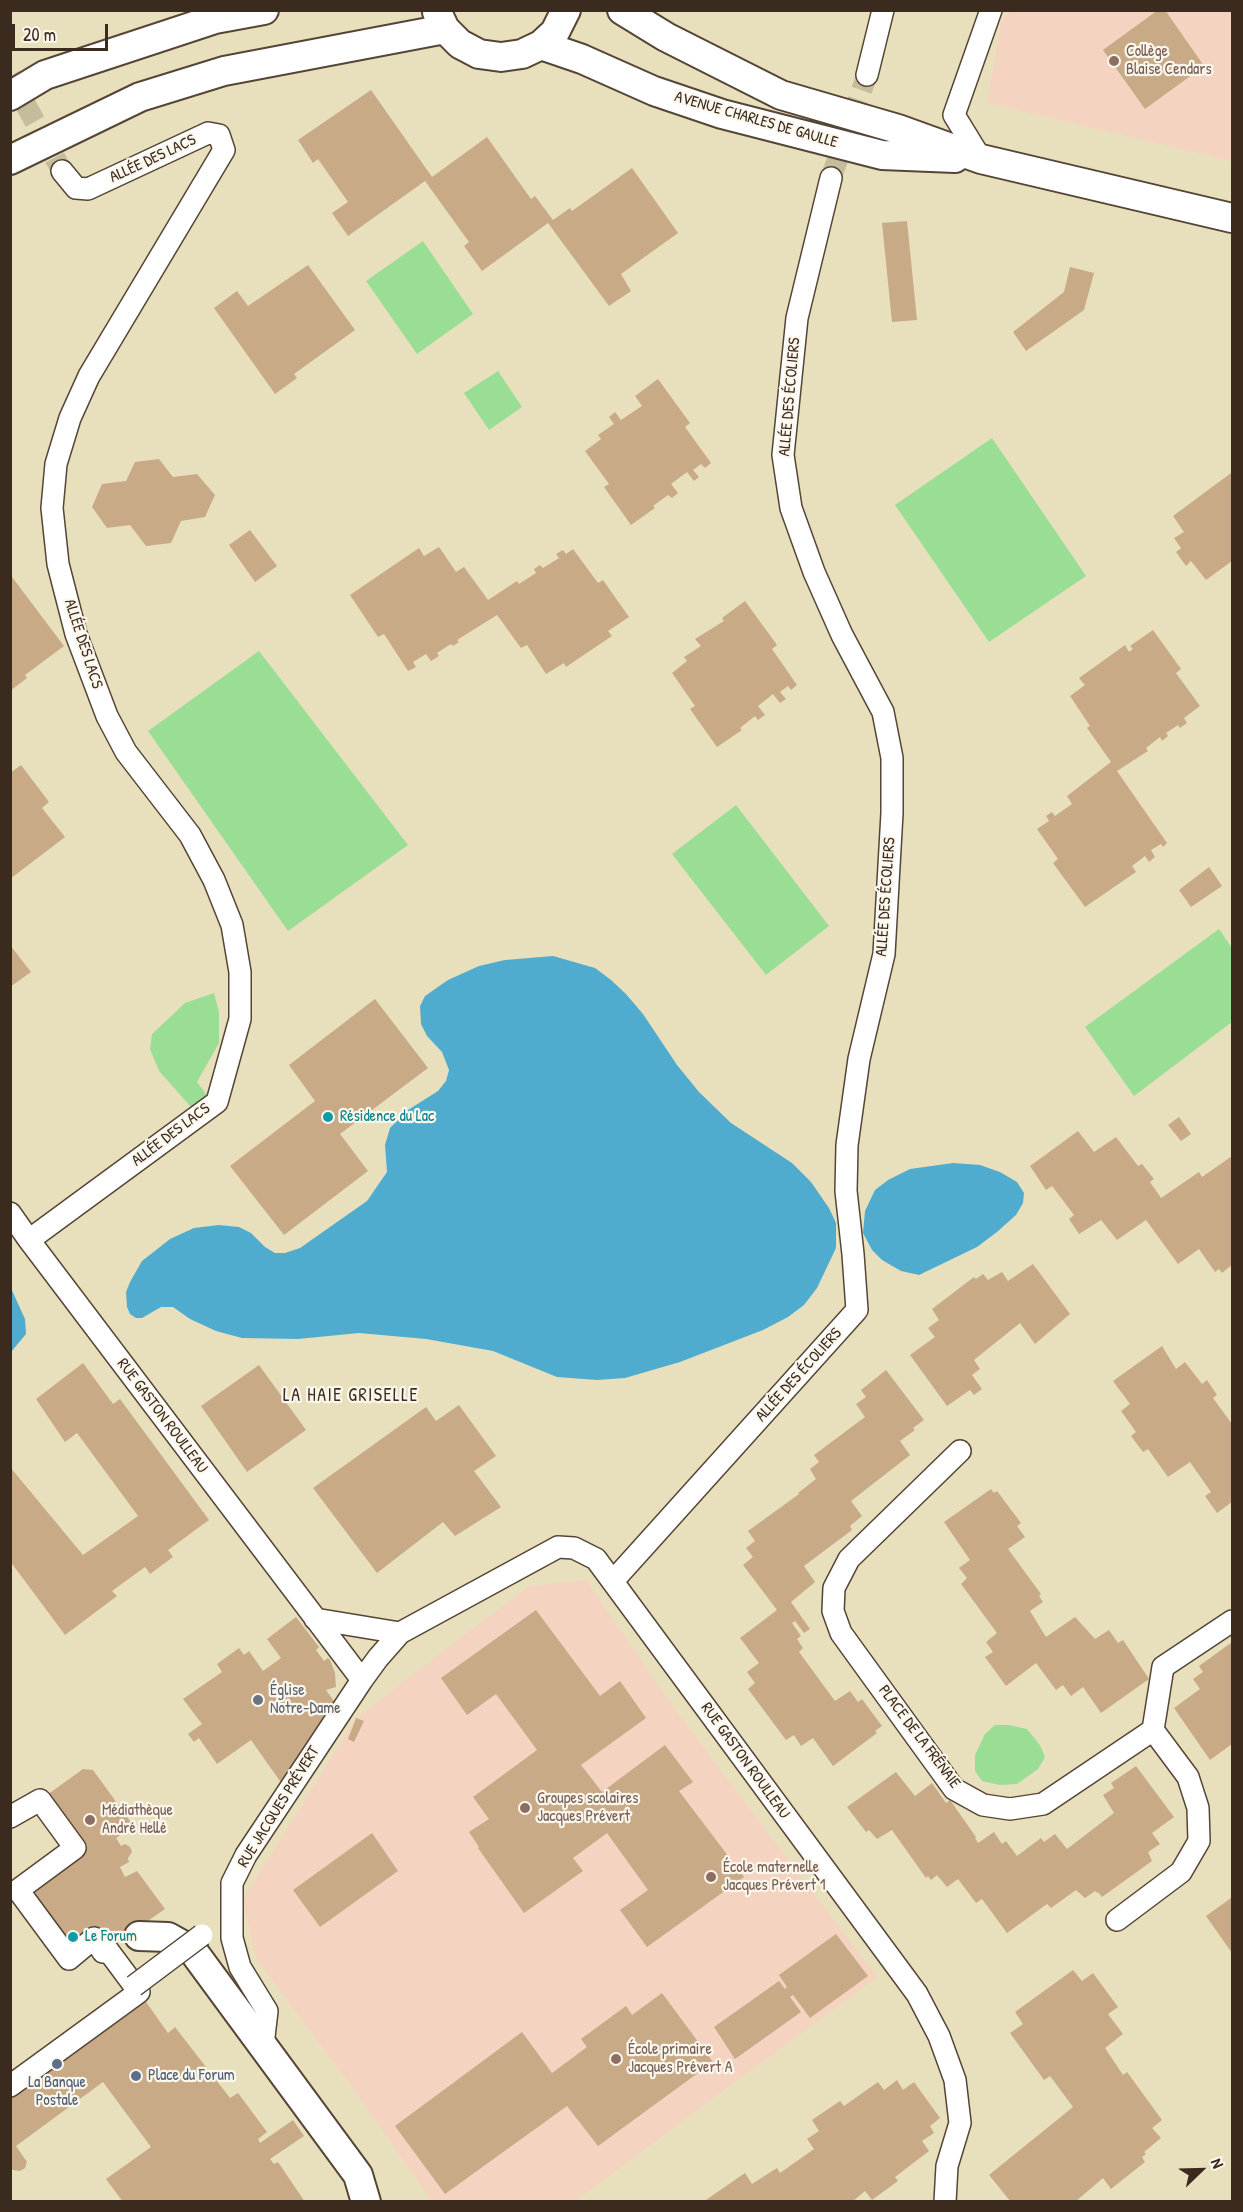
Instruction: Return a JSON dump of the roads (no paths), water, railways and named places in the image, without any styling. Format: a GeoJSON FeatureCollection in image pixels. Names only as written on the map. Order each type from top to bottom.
{"type":"FeatureCollection","features":[{"type":"Feature","properties":{"kind":"street"},"geometry":{"type":"LineString","coordinates":[[10,96],[45,75],[215,19],[264,10]]}},
{"type":"Feature","properties":{"kind":"street"},"geometry":{"type":"LineString","coordinates":[[10,160],[18,154],[140,97],[237,68],[440,20],[460,44],[480,54],[501,57],[522,54],[541,45],[555,32],[566,10]]}},
{"type":"Feature","properties":{"kind":"street","name":"AVENUE CHARLES DE GAULLE"},"geometry":{"type":"LineString","coordinates":[[622,10],[666,37],[781,95],[898,129],[981,159],[1233,218]]}},
{"type":"Feature","properties":{"kind":"street"},"geometry":{"type":"LineString","coordinates":[[867,75],[883,10]]}},
{"type":"Feature","properties":{"kind":"street"},"geometry":{"type":"LineString","coordinates":[[981,159],[954,115],[991,10]]}},
{"type":"Feature","properties":{"kind":"street","name":"AVENUE CHARLES DE GAULLE"},"geometry":{"type":"LineString","coordinates":[[541,45],[582,59],[654,91],[722,114],[882,155],[981,159]]}},
{"type":"Feature","properties":{"kind":"street","name":"ALLÉE DES LACS"},"geometry":{"type":"LineString","coordinates":[[29,1240],[217,1101],[240,1019],[240,972],[232,925],[214,880],[189,835],[126,752],[107,716],[76,634],[58,564],[52,508],[56,464],[70,418],[89,376],[224,150],[219,135],[208,133],[88,189],[76,188],[62,171]]}},
{"type":"Feature","properties":{"kind":"street","name":"ALLÉE DES ÉCOLIERS"},"geometry":{"type":"LineString","coordinates":[[613,1581],[856,1311],[846,1191],[847,1144],[859,1059],[884,954],[892,813],[892,758],[883,712],[842,635],[811,564],[791,508],[783,454],[797,318],[831,178]]}},
{"type":"Feature","properties":{"kind":"street","name":"RUE GASTON ROULLEAU"},"geometry":{"type":"LineString","coordinates":[[10,1213],[362,1680],[400,1633],[558,1547],[574,1548],[596,1559],[917,1995],[939,2036],[955,2080],[960,2123],[947,2166],[945,2202]]}},
{"type":"Feature","properties":{"kind":"street","name":"PLACE DE LA FRÊNAIE"},"geometry":{"type":"LineString","coordinates":[[960,1451],[849,1559],[834,1588],[833,1611],[841,1633],[954,1789],[983,1805],[1010,1809],[1043,1804],[1153,1730]]}},
{"type":"Feature","properties":{"kind":"street"},"geometry":{"type":"LineString","coordinates":[[315,1619],[400,1633]]}},
{"type":"Feature","properties":{"kind":"street"},"geometry":{"type":"LineString","coordinates":[[1117,1920],[1182,1872],[1199,1841],[1198,1808],[1188,1777],[1153,1730],[1162,1667],[1233,1621]]}},
{"type":"Feature","properties":{"kind":"street","name":"RUE JACQUES PRÉVERT"},"geometry":{"type":"LineString","coordinates":[[263,2045],[267,2012],[240,1967],[232,1938],[232,1884],[246,1855],[362,1680]]}},
{"type":"Feature","properties":{"kind":"street"},"geometry":{"type":"LineString","coordinates":[[10,1817],[40,1800],[75,1848],[18,1890],[24,1899],[69,1959],[94,1938],[103,1952],[107,1949],[139,1992],[10,2086]]}},
{"type":"Feature","properties":{"kind":"street"},"geometry":{"type":"LineString","coordinates":[[139,1935],[168,1937],[193,1951],[358,2175],[365,2191],[366,2202]]}},
{"type":"Feature","properties":{"kind":"street"},"geometry":{"type":"LineString","coordinates":[[10,2071],[134,1986],[201,1935]]}},
{"type":"Feature","properties":{"kind":"water"},"geometry":{"type":"Polygon","coordinates":[[[553,956],[595,968],[611,980],[643,1014],[677,1065],[699,1092],[731,1123],[792,1163],[811,1182],[829,1208],[836,1223],[836,1248],[817,1288],[804,1305],[788,1317],[763,1330],[680,1362],[625,1378],[597,1380],[557,1377],[493,1351],[426,1339],[359,1333],[298,1339],[242,1338],[216,1331],[190,1319],[173,1307],[161,1307],[142,1318],[136,1318],[130,1314],[126,1292],[130,1282],[142,1261],[170,1239],[194,1228],[219,1225],[239,1227],[251,1233],[275,1253],[285,1253],[300,1248],[367,1201],[387,1172],[385,1145],[390,1128],[408,1110],[438,1091],[446,1081],[449,1070],[442,1052],[427,1036],[421,1024],[420,1006],[425,996],[448,980],[479,966],[505,960],[553,956]]]}},
{"type":"Feature","properties":{"kind":"water"},"geometry":{"type":"Polygon","coordinates":[[[953,1163],[980,1165],[1000,1172],[1017,1182],[1024,1193],[1023,1203],[1016,1215],[977,1247],[919,1275],[901,1271],[882,1260],[872,1250],[863,1233],[865,1211],[875,1190],[888,1180],[910,1169],[953,1163]]]}},
{"type":"Feature","properties":{"kind":"water"},"geometry":{"type":"Polygon","coordinates":[[[10,1286],[25,1319],[26,1334],[11,1352],[10,1286]]]}},
{"type":"Feature","properties":{"kind":"tunnel"},"geometry":{"type":"LineString","coordinates":[[831,178],[867,75]]}},
{"type":"Feature","properties":{"kind":"tunnel"},"geometry":{"type":"LineString","coordinates":[[10,76],[62,171]]}},
{"type":"Feature","properties":{"kind":"place","name":"Collège Blaise Cendars"},"geometry":{"type":"Point","coordinates":[1114,61]}},
{"type":"Feature","properties":{"kind":"place","name":"Résidence du Lac"},"geometry":{"type":"Point","coordinates":[328,1117]}},
{"type":"Feature","properties":{"kind":"place","name":"Église Notre-Dame"},"geometry":{"type":"Point","coordinates":[258,1700]}},
{"type":"Feature","properties":{"kind":"place","name":"Groupes scolaires Jacques Prévert"},"geometry":{"type":"Point","coordinates":[525,1808]}},
{"type":"Feature","properties":{"kind":"place","name":"Médiathèque André Hellé"},"geometry":{"type":"Point","coordinates":[90,1820]}},
{"type":"Feature","properties":{"kind":"place","name":"École maternelle Jacques Prévert 1"},"geometry":{"type":"Point","coordinates":[711,1877]}},
{"type":"Feature","properties":{"kind":"place","name":"Le Forum"},"geometry":{"type":"Point","coordinates":[73,1937]}},
{"type":"Feature","properties":{"kind":"place","name":"École primaire Jacques Prévert A"},"geometry":{"type":"Point","coordinates":[616,2059]}},
{"type":"Feature","properties":{"kind":"place","name":"La Banque Postale"},"geometry":{"type":"Point","coordinates":[57,2064]}},
{"type":"Feature","properties":{"kind":"place","name":"Place du Forum"},"geometry":{"type":"Point","coordinates":[136,2076]}},
{"type":"Feature","properties":{"kind":"district","name":"LA HAIE GRISELLE"},"geometry":{"type":"Point","coordinates":[351,1396]}}]}
